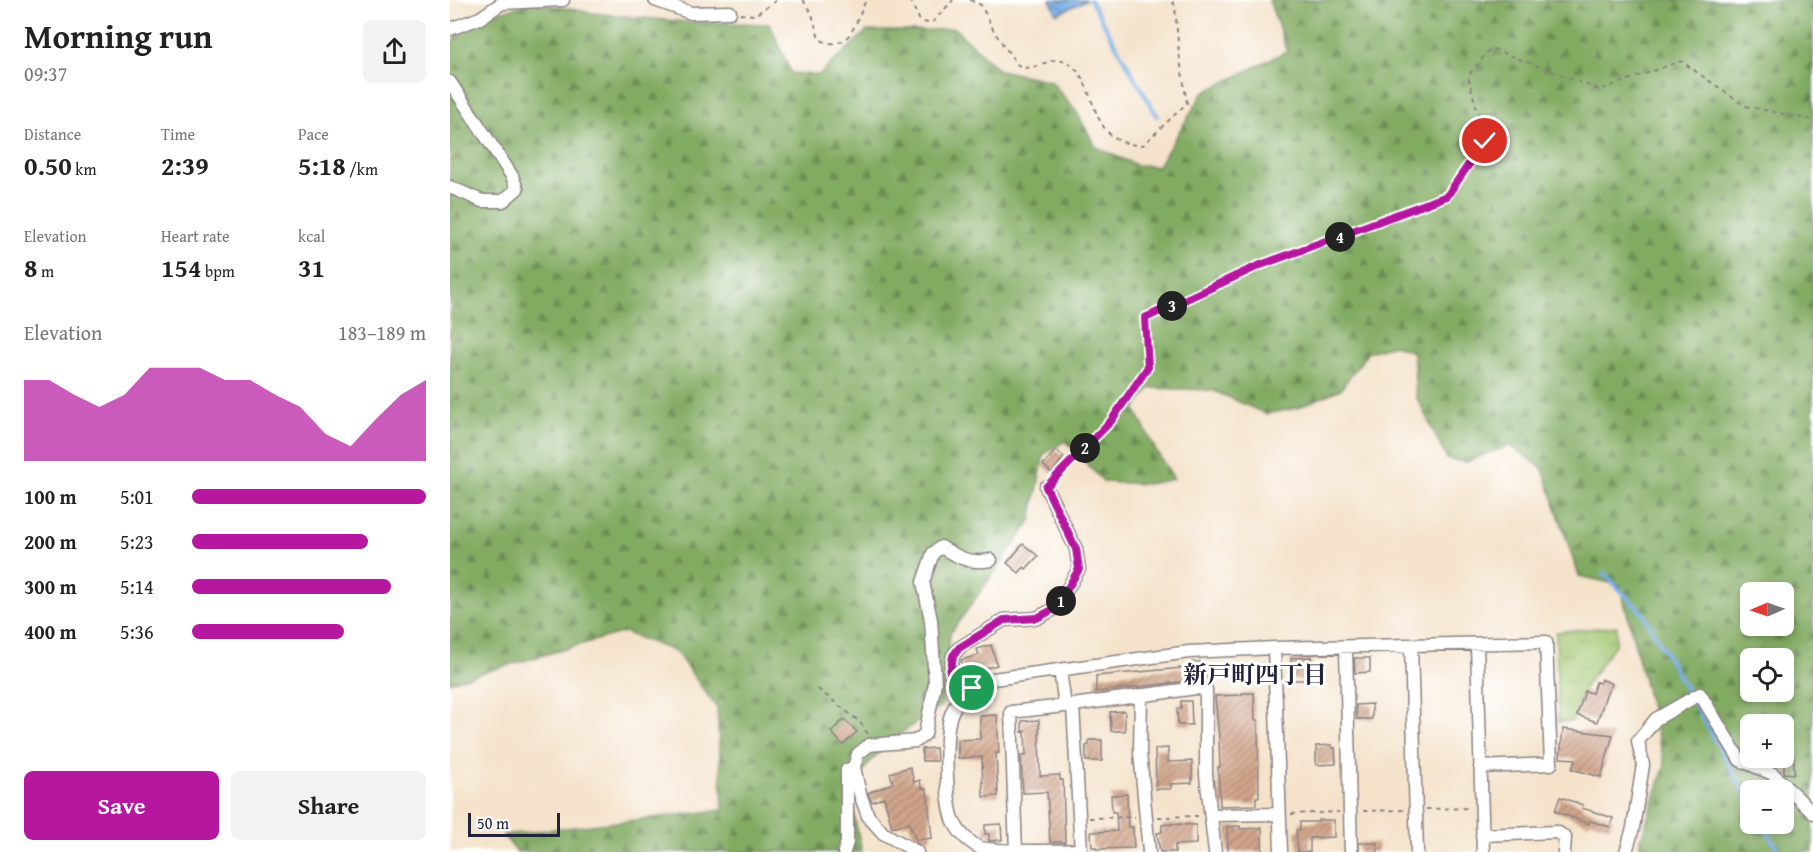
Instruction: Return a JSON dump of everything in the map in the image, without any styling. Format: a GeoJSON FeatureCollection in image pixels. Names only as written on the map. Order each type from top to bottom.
{"type":"FeatureCollection","features":[{"type":"Feature","properties":{"kind":"street"},"geometry":{"type":"LineString","coordinates":[[450,29],[480,18],[502,3],[564,0]]}},
{"type":"Feature","properties":{"kind":"street"},"geometry":{"type":"LineString","coordinates":[[655,0],[691,13],[730,12]]}},
{"type":"Feature","properties":{"kind":"street"},"geometry":{"type":"LineString","coordinates":[[450,82],[512,176],[517,189],[503,201],[482,201],[450,187]]}},
{"type":"Feature","properties":{"kind":"street"},"geometry":{"type":"LineString","coordinates":[[963,696],[950,673],[953,656],[959,648],[1004,620],[1037,618],[1056,608],[1079,569],[1076,549],[1046,487]]}},
{"type":"Feature","properties":{"kind":"street"},"geometry":{"type":"LineString","coordinates":[[917,852],[883,833],[868,816],[854,766],[858,754],[869,745],[916,741],[925,734],[935,683],[932,630],[923,582],[933,553],[941,547],[963,560],[976,562],[991,560]]}},
{"type":"Feature","properties":{"kind":"street"},"geometry":{"type":"LineString","coordinates":[[1060,670],[1069,706],[1081,851],[1016,852],[980,848],[959,830],[952,814],[946,732],[952,712],[963,696],[972,688],[993,679],[1189,652],[1546,642],[1551,764],[1480,767]]}},
{"type":"Feature","properties":{"kind":"street"},"geometry":{"type":"LineString","coordinates":[[1477,644],[1483,852]]}},
{"type":"Feature","properties":{"kind":"street"},"geometry":{"type":"LineString","coordinates":[[1411,646],[1417,852]]}},
{"type":"Feature","properties":{"kind":"street"},"geometry":{"type":"LineString","coordinates":[[1274,648],[1281,852]]}},
{"type":"Feature","properties":{"kind":"street"},"geometry":{"type":"LineString","coordinates":[[1346,648],[1351,852]]}},
{"type":"Feature","properties":{"kind":"street"},"geometry":{"type":"LineString","coordinates":[[1016,852],[1011,712],[1196,688],[1206,689],[1206,775],[1215,852]]}},
{"type":"Feature","properties":{"kind":"street"},"geometry":{"type":"LineString","coordinates":[[1626,852],[1633,828],[1643,765],[1638,741],[1656,719],[1700,694],[1740,760],[1773,774],[1813,813]]}},
{"type":"Feature","properties":{"kind":"street"},"geometry":{"type":"LineString","coordinates":[[1141,695],[1140,752],[1149,852]]}},
{"type":"Feature","properties":{"kind":"street"},"geometry":{"type":"LineString","coordinates":[[844,852],[847,842],[847,770],[854,766]]}},
{"type":"Feature","properties":{"kind":"street"},"geometry":{"type":"LineString","coordinates":[[1212,815],[1279,814]]}},
{"type":"Feature","properties":{"kind":"street"},"geometry":{"type":"LineString","coordinates":[[1482,835],[1557,832],[1565,837],[1564,852]]}},
{"type":"Feature","properties":{"kind":"path"},"geometry":{"type":"LineString","coordinates":[[730,12],[755,15],[777,0]]}},
{"type":"Feature","properties":{"kind":"path"},"geometry":{"type":"LineString","coordinates":[[803,0],[812,14],[819,39],[834,44],[844,41],[852,32],[866,0]]}},
{"type":"Feature","properties":{"kind":"path"},"geometry":{"type":"LineString","coordinates":[[910,0],[920,21],[928,23],[934,21],[953,0]]}},
{"type":"Feature","properties":{"kind":"path"},"geometry":{"type":"LineString","coordinates":[[970,0],[981,5],[995,33],[1022,68],[1028,69],[1051,60],[1062,59],[1071,65],[1082,80],[1101,122],[1114,137],[1132,145],[1143,144],[1187,103],[1175,6],[1172,0]]}},
{"type":"Feature","properties":{"kind":"path"},"geometry":{"type":"LineString","coordinates":[[1046,487],[1111,421],[1148,367],[1145,318],[1258,266],[1447,196],[1485,141],[1468,76],[1491,48],[1600,90],[1681,61],[1745,106],[1813,120]]}},
{"type":"Feature","properties":{"kind":"path"},"geometry":{"type":"LineString","coordinates":[[818,688],[860,722],[870,736],[869,745]]}},
{"type":"Feature","properties":{"kind":"path"},"geometry":{"type":"LineString","coordinates":[[1279,814],[1481,808]]}},
{"type":"Feature","properties":{"kind":"green space"},"geometry":{"type":"Polygon","coordinates":[[[1269,0],[1813,0],[1813,852],[1639,852],[1640,842],[1665,765],[1620,585],[1579,576],[1543,469],[1510,445],[1466,462],[1447,459],[1416,396],[1413,352],[1394,345],[1368,352],[1341,389],[1297,408],[1266,414],[1212,390],[1150,388],[1135,409],[1156,451],[1174,479],[1147,484],[1104,482],[1065,441],[1044,454],[1031,521],[950,634],[941,706],[889,741],[848,788],[862,852],[517,852],[503,835],[723,810],[717,708],[676,652],[624,632],[450,682],[450,46],[465,22],[533,2],[592,13],[687,22],[770,24],[791,73],[819,75],[867,31],[923,31],[954,28],[999,70],[1051,81],[1076,111],[1096,147],[1136,165],[1158,166],[1203,93],[1287,51],[1269,0]]]}},
{"type":"Feature","properties":{"kind":"green space"},"geometry":{"type":"Polygon","coordinates":[[[1617,626],[1616,643],[1584,688],[1573,721],[1558,722],[1556,632],[1617,626]]]}},
{"type":"Feature","properties":{"kind":"water"},"geometry":{"type":"Polygon","coordinates":[[[1050,0],[1087,0],[1057,14],[1050,0]]]}},
{"type":"Feature","properties":{"kind":"building"},"geometry":{"type":"Polygon","coordinates":[[[1056,450],[1064,457],[1052,473],[1043,465],[1056,450]]]}},
{"type":"Feature","properties":{"kind":"building"},"geometry":{"type":"Polygon","coordinates":[[[1023,544],[1038,556],[1019,573],[1007,563],[1023,544]]]}},
{"type":"Feature","properties":{"kind":"building"},"geometry":{"type":"Polygon","coordinates":[[[991,645],[997,665],[965,674],[961,660],[979,655],[977,649],[991,645]]]}},
{"type":"Feature","properties":{"kind":"building"},"geometry":{"type":"Polygon","coordinates":[[[1311,657],[1312,680],[1292,680],[1291,658],[1311,657]]]}},
{"type":"Feature","properties":{"kind":"building"},"geometry":{"type":"Polygon","coordinates":[[[1354,658],[1370,658],[1370,672],[1355,673],[1354,658]]]}},
{"type":"Feature","properties":{"kind":"building"},"geometry":{"type":"Polygon","coordinates":[[[1192,662],[1202,662],[1203,666],[1206,666],[1206,681],[1195,680],[1096,692],[1096,676],[1193,667],[1192,662]]]}},
{"type":"Feature","properties":{"kind":"building"},"geometry":{"type":"Polygon","coordinates":[[[1601,679],[1612,684],[1597,722],[1577,715],[1585,691],[1592,693],[1596,682],[1600,683],[1601,679]]]}},
{"type":"Feature","properties":{"kind":"building"},"geometry":{"type":"Polygon","coordinates":[[[1242,693],[1254,693],[1255,720],[1258,720],[1259,797],[1256,797],[1256,805],[1220,806],[1219,738],[1215,696],[1242,695],[1242,693]]]}},
{"type":"Feature","properties":{"kind":"building"},"geometry":{"type":"Polygon","coordinates":[[[1181,701],[1191,701],[1192,725],[1178,725],[1177,709],[1181,709],[1181,701]]]}},
{"type":"Feature","properties":{"kind":"building"},"geometry":{"type":"Polygon","coordinates":[[[1372,704],[1372,719],[1357,719],[1356,705],[1372,704]]]}},
{"type":"Feature","properties":{"kind":"building"},"geometry":{"type":"Polygon","coordinates":[[[1125,711],[1125,731],[1111,731],[1110,712],[1125,711]]]}},
{"type":"Feature","properties":{"kind":"building"},"geometry":{"type":"Polygon","coordinates":[[[997,715],[998,796],[983,797],[982,757],[958,758],[958,740],[980,739],[980,716],[997,715]]]}},
{"type":"Feature","properties":{"kind":"building"},"geometry":{"type":"Polygon","coordinates":[[[844,719],[857,732],[843,745],[831,732],[844,719]]]}},
{"type":"Feature","properties":{"kind":"building"},"geometry":{"type":"Polygon","coordinates":[[[1039,720],[1040,776],[1060,775],[1060,780],[1063,780],[1065,842],[1050,842],[1047,792],[1023,793],[1021,756],[1026,756],[1025,731],[1022,732],[1022,721],[1039,720]]]}},
{"type":"Feature","properties":{"kind":"building"},"geometry":{"type":"Polygon","coordinates":[[[1563,729],[1613,735],[1601,777],[1572,769],[1576,759],[1560,758],[1563,729]]]}},
{"type":"Feature","properties":{"kind":"building"},"geometry":{"type":"Polygon","coordinates":[[[1089,740],[1102,740],[1102,761],[1086,761],[1086,746],[1089,745],[1089,740]]]}},
{"type":"Feature","properties":{"kind":"building"},"geometry":{"type":"Polygon","coordinates":[[[1332,745],[1332,748],[1335,748],[1336,764],[1316,765],[1316,746],[1332,745]]]}},
{"type":"Feature","properties":{"kind":"building"},"geometry":{"type":"Polygon","coordinates":[[[936,748],[937,761],[922,761],[922,749],[936,748]]]}},
{"type":"Feature","properties":{"kind":"building"},"geometry":{"type":"Polygon","coordinates":[[[1168,748],[1168,762],[1192,761],[1192,783],[1171,784],[1171,789],[1156,789],[1155,749],[1168,748]]]}},
{"type":"Feature","properties":{"kind":"building"},"geometry":{"type":"Polygon","coordinates":[[[910,767],[914,782],[920,780],[921,787],[927,790],[932,838],[916,840],[909,823],[892,827],[884,797],[872,802],[868,793],[893,783],[890,773],[910,767]]]}},
{"type":"Feature","properties":{"kind":"building"},"geometry":{"type":"Polygon","coordinates":[[[1784,768],[1794,768],[1794,774],[1784,773],[1784,768]]]}},
{"type":"Feature","properties":{"kind":"building"},"geometry":{"type":"Polygon","coordinates":[[[1127,794],[1128,827],[1133,827],[1134,848],[1096,849],[1092,847],[1091,832],[1117,831],[1116,812],[1112,812],[1111,795],[1127,794]]]}},
{"type":"Feature","properties":{"kind":"building"},"geometry":{"type":"Polygon","coordinates":[[[1560,797],[1583,805],[1582,808],[1613,818],[1610,827],[1590,821],[1589,824],[1555,811],[1560,797]]]}},
{"type":"Feature","properties":{"kind":"building"},"geometry":{"type":"Polygon","coordinates":[[[1318,820],[1334,820],[1334,837],[1310,838],[1310,852],[1298,852],[1296,830],[1300,830],[1300,822],[1318,822],[1318,820]]]}},
{"type":"Feature","properties":{"kind":"building"},"geometry":{"type":"Polygon","coordinates":[[[1001,824],[1002,840],[989,841],[989,834],[985,834],[985,825],[1001,824]]]}},
{"type":"Feature","properties":{"kind":"building"},"geometry":{"type":"Polygon","coordinates":[[[1162,825],[1196,825],[1196,844],[1175,845],[1175,852],[1160,852],[1157,833],[1162,832],[1162,825]]]}},
{"type":"Feature","properties":{"kind":"building"},"geometry":{"type":"Polygon","coordinates":[[[1240,826],[1240,829],[1262,828],[1262,852],[1228,852],[1227,827],[1240,826]]]}},
{"type":"Feature","properties":{"kind":"building"},"geometry":{"type":"Polygon","coordinates":[[[1359,843],[1377,843],[1378,852],[1359,852],[1359,843]]]}},
{"type":"Feature","properties":{"kind":"waterway"},"geometry":{"type":"LineString","coordinates":[[1090,0],[1157,116]]}},
{"type":"Feature","properties":{"kind":"waterway"},"geometry":{"type":"LineString","coordinates":[[1604,573],[1644,615],[1740,784]]}},
{"type":"Feature","properties":{"kind":"waterway"},"geometry":{"type":"LineString","coordinates":[[1769,834],[1779,852]]}},
{"type":"Feature","properties":{"kind":"district","name":"新戸町四丁目"},"geometry":{"type":"Point","coordinates":[1255,674]}},
{"type":"Feature","properties":{"kind":"route"},"geometry":{"type":"LineString","coordinates":[[972,688],[963,696],[950,673],[953,656],[959,648],[1004,620],[1037,618],[1045,615],[1056,608],[1075,578],[1079,569],[1076,549],[1046,487],[1111,421],[1148,367],[1145,318],[1258,266],[1447,196],[1485,141]]}}]}
